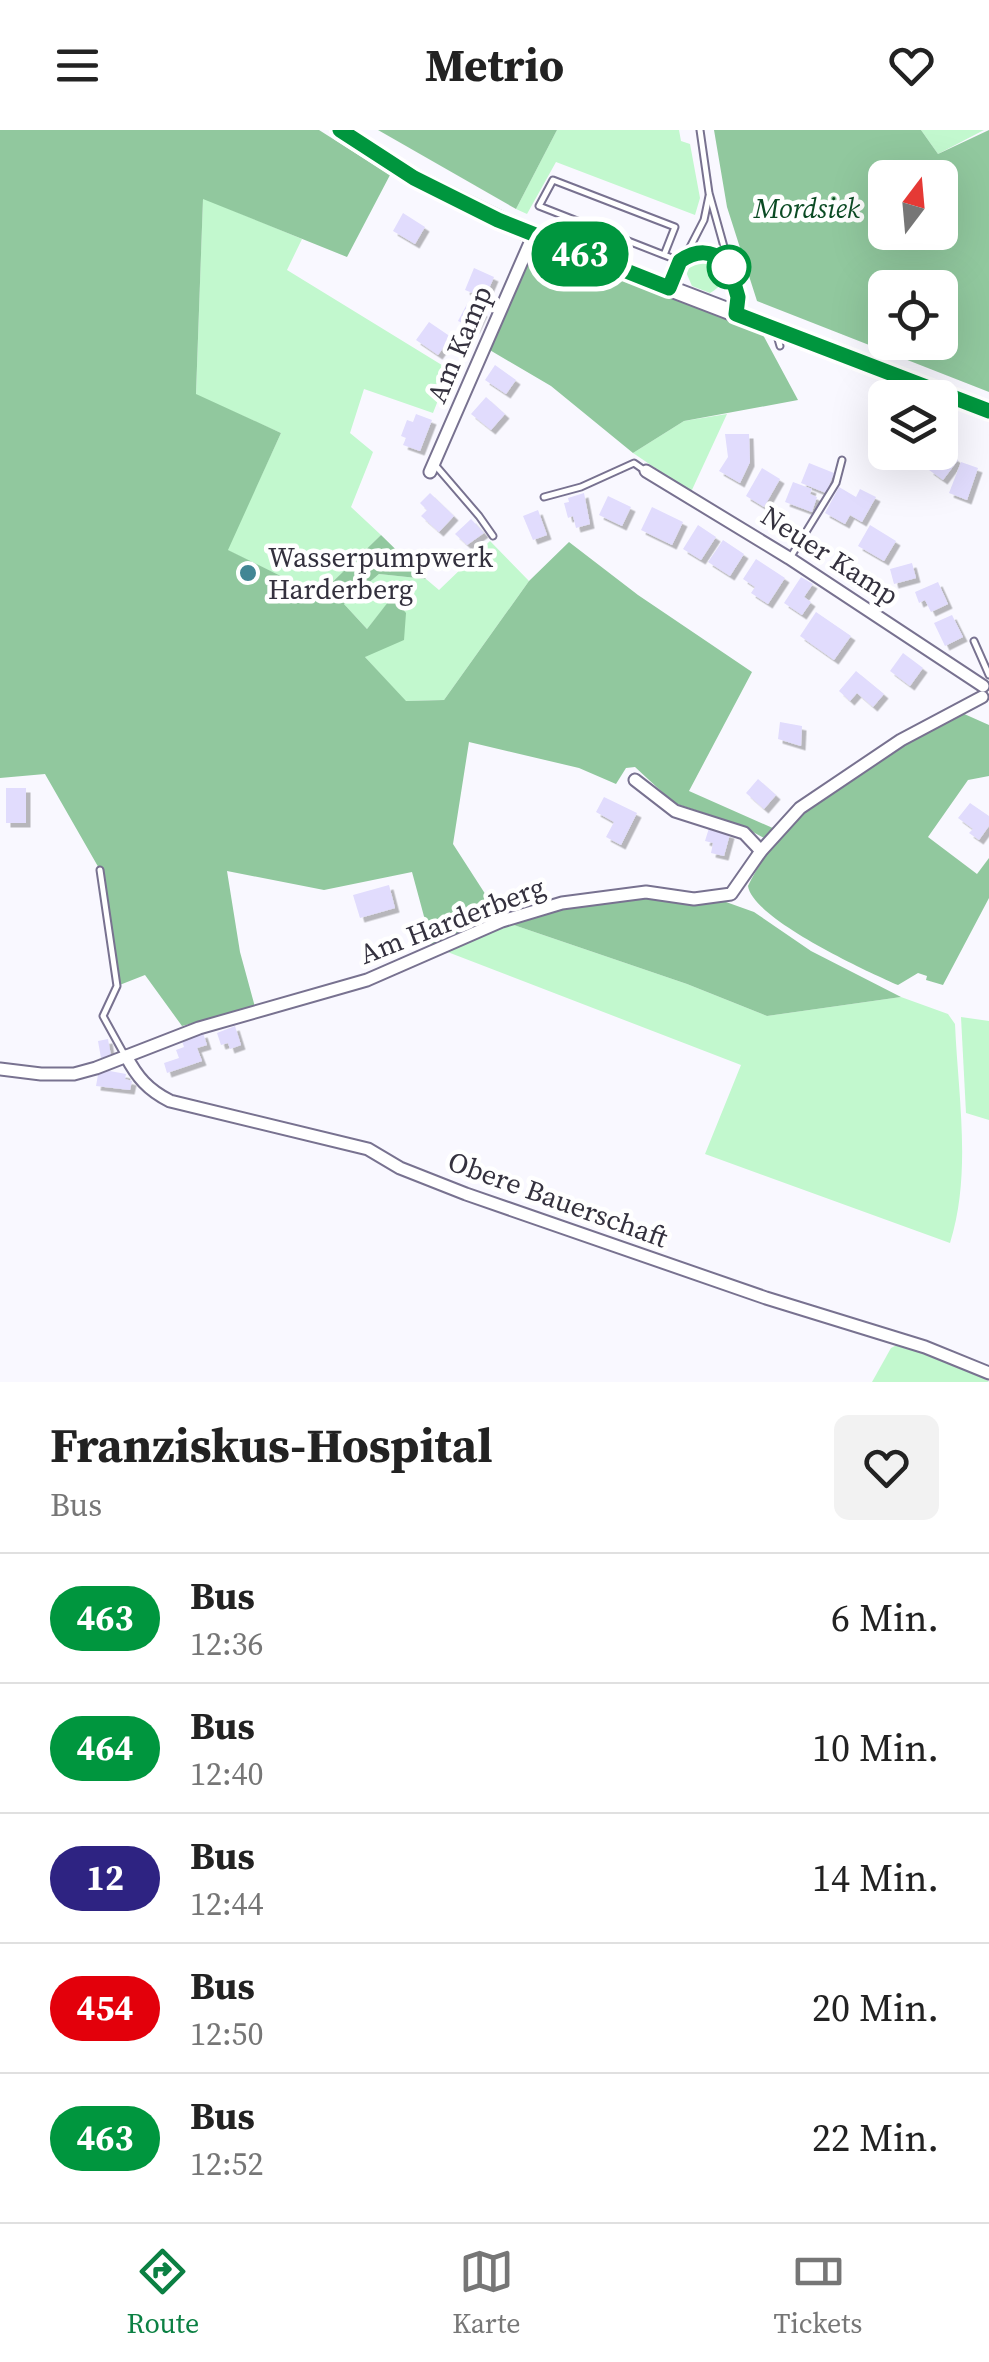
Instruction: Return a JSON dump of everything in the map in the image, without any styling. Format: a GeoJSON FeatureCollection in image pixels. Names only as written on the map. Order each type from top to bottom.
{"type":"FeatureCollection","features":[{"type":"Feature","properties":{"kind":"street"},"geometry":{"type":"LineString","coordinates":[[340,130],[414,178],[534,236],[989,411]]}},
{"type":"Feature","properties":{"kind":"street","name":"Am Kamp"},"geometry":{"type":"LineString","coordinates":[[432,468],[534,236]]}},
{"type":"Feature","properties":{"kind":"street","name":"Neuer Kamp"},"geometry":{"type":"LineString","coordinates":[[646,472],[790,558],[986,688]]}},
{"type":"Feature","properties":{"kind":"street","name":"Am Harderberg"},"geometry":{"type":"LineString","coordinates":[[0,1069],[74,1074],[198,1028],[368,980],[502,921],[562,904],[646,892],[694,899],[730,894],[800,808],[986,688]]}},
{"type":"Feature","properties":{"kind":"street"},"geometry":{"type":"LineString","coordinates":[[634,780],[675,811],[744,832],[762,851]]}},
{"type":"Feature","properties":{"kind":"street","name":"Obere Bauerschaft"},"geometry":{"type":"LineString","coordinates":[[126,1056],[137,1077],[170,1101],[368,1149],[400,1168],[466,1194],[989,1373]]}},
{"type":"Feature","properties":{"kind":"lane"},"geometry":{"type":"LineString","coordinates":[[700,130],[709,193],[738,297],[736,314]]}},
{"type":"Feature","properties":{"kind":"lane"},"geometry":{"type":"LineString","coordinates":[[664,255],[675,228],[553,180],[539,206],[630,242],[664,255],[680,261]]}},
{"type":"Feature","properties":{"kind":"lane"},"geometry":{"type":"LineString","coordinates":[[669,288],[704,220],[709,193]]}},
{"type":"Feature","properties":{"kind":"lane"},"geometry":{"type":"LineString","coordinates":[[680,261],[704,252],[728,262]]}},
{"type":"Feature","properties":{"kind":"lane"},"geometry":{"type":"LineString","coordinates":[[777,330],[780,346]]}},
{"type":"Feature","properties":{"kind":"lane"},"geometry":{"type":"LineString","coordinates":[[790,558],[836,483],[842,460]]}},
{"type":"Feature","properties":{"kind":"lane"},"geometry":{"type":"LineString","coordinates":[[544,497],[580,487],[634,464],[646,472]]}},
{"type":"Feature","properties":{"kind":"lane"},"geometry":{"type":"LineString","coordinates":[[432,468],[479,516],[492,536]]}},
{"type":"Feature","properties":{"kind":"lane"},"geometry":{"type":"LineString","coordinates":[[974,641],[986,688]]}},
{"type":"Feature","properties":{"kind":"lane"},"geometry":{"type":"LineString","coordinates":[[100,870],[117,986],[103,1016],[126,1056]]}},
{"type":"Feature","properties":{"kind":"green space"},"geometry":{"type":"Polygon","coordinates":[[[0,130],[319,130],[390,175],[347,257],[203,199],[196,394],[281,433],[228,550],[319,595],[381,535],[426,579],[379,574],[344,604],[367,629],[392,597],[406,613],[404,640],[365,657],[406,701],[444,700],[529,581],[569,542],[638,595],[752,672],[689,791],[775,829],[766,839],[740,825],[674,803],[635,767],[626,768],[616,784],[579,768],[469,742],[453,844],[502,920],[646,892],[712,897],[754,912],[811,951],[901,997],[767,1016],[687,984],[502,921],[432,946],[412,872],[324,890],[227,871],[240,952],[255,1007],[182,1026],[145,975],[117,986],[100,870],[45,774],[0,778],[0,130]]]}},
{"type":"Feature","properties":{"kind":"green space"},"geometry":{"type":"Polygon","coordinates":[[[378,130],[557,130],[516,209],[378,130]]]}},
{"type":"Feature","properties":{"kind":"green space"},"geometry":{"type":"Polygon","coordinates":[[[557,130],[679,130],[681,141],[690,144],[700,198],[695,215],[556,162],[527,214],[516,209],[557,130]]]}},
{"type":"Feature","properties":{"kind":"green space","name":"Mordsiek"},"geometry":{"type":"Polygon","coordinates":[[[714,130],[921,130],[938,154],[989,130],[989,392],[907,360],[958,360],[958,270],[868,270],[868,345],[757,301],[727,207],[714,130]]]}},
{"type":"Feature","properties":{"kind":"green space"},"geometry":{"type":"Polygon","coordinates":[[[921,130],[984,130],[938,154],[921,130]]]}},
{"type":"Feature","properties":{"kind":"green space"},"geometry":{"type":"Polygon","coordinates":[[[203,198],[302,239],[287,270],[450,370],[433,413],[364,389],[350,433],[373,452],[351,507],[381,535],[319,595],[227,550],[281,433],[196,395],[203,198]]]}},
{"type":"Feature","properties":{"kind":"green space"},"geometry":{"type":"Polygon","coordinates":[[[545,248],[762,333],[798,400],[684,421],[633,453],[551,386],[488,349],[532,252],[545,248]]]}},
{"type":"Feature","properties":{"kind":"green space"},"geometry":{"type":"Polygon","coordinates":[[[702,257],[723,267],[722,282],[710,293],[692,286],[686,272],[692,262],[702,257]]]}},
{"type":"Feature","properties":{"kind":"green space"},"geometry":{"type":"Polygon","coordinates":[[[727,414],[691,492],[633,453],[684,421],[727,414]]]}},
{"type":"Feature","properties":{"kind":"green space"},"geometry":{"type":"Polygon","coordinates":[[[490,541],[529,581],[444,700],[405,701],[365,657],[392,598],[367,629],[344,604],[379,574],[426,579],[439,590],[490,541]]]}},
{"type":"Feature","properties":{"kind":"green space"},"geometry":{"type":"Polygon","coordinates":[[[962,713],[989,725],[989,776],[968,780],[928,837],[977,874],[989,858],[989,898],[943,985],[918,973],[898,985],[789,928],[755,899],[748,886],[787,829],[840,783],[962,713]]]}},
{"type":"Feature","properties":{"kind":"green space"},"geometry":{"type":"Polygon","coordinates":[[[502,921],[687,984],[767,1016],[901,997],[948,1014],[955,1024],[962,1134],[960,1189],[950,1243],[705,1154],[741,1065],[432,946],[502,921]]]}},
{"type":"Feature","properties":{"kind":"green space"},"geometry":{"type":"Polygon","coordinates":[[[961,1017],[989,1021],[989,1120],[966,1113],[961,1017]]]}},
{"type":"Feature","properties":{"kind":"green space"},"geometry":{"type":"Polygon","coordinates":[[[897,1345],[972,1370],[989,1382],[872,1382],[891,1348],[897,1345]]]}},
{"type":"Feature","properties":{"kind":"building"},"geometry":{"type":"Polygon","coordinates":[[[403,213],[425,227],[415,244],[393,231],[403,213]]]}},
{"type":"Feature","properties":{"kind":"building"},"geometry":{"type":"Polygon","coordinates":[[[474,268],[494,277],[485,298],[465,290],[474,268]]]}},
{"type":"Feature","properties":{"kind":"building"},"geometry":{"type":"Polygon","coordinates":[[[467,304],[483,312],[475,329],[458,321],[467,304]]]}},
{"type":"Feature","properties":{"kind":"building"},"geometry":{"type":"Polygon","coordinates":[[[429,322],[451,337],[438,355],[416,340],[429,322]]]}},
{"type":"Feature","properties":{"kind":"building"},"geometry":{"type":"Polygon","coordinates":[[[495,365],[516,380],[506,394],[485,380],[495,365]]]}},
{"type":"Feature","properties":{"kind":"building"},"geometry":{"type":"Polygon","coordinates":[[[486,397],[505,414],[491,430],[471,414],[486,397]]]}},
{"type":"Feature","properties":{"kind":"building"},"geometry":{"type":"Polygon","coordinates":[[[416,414],[432,420],[420,451],[403,445],[406,438],[401,436],[407,420],[413,422],[416,414]]]}},
{"type":"Feature","properties":{"kind":"building"},"geometry":{"type":"Polygon","coordinates":[[[725,434],[749,434],[750,462],[740,483],[719,471],[728,457],[725,434]]]}},
{"type":"Feature","properties":{"kind":"building"},"geometry":{"type":"Polygon","coordinates":[[[961,462],[978,468],[967,500],[949,493],[961,462]]]}},
{"type":"Feature","properties":{"kind":"building"},"geometry":{"type":"Polygon","coordinates":[[[809,463],[834,473],[826,493],[801,483],[809,463]]]}},
{"type":"Feature","properties":{"kind":"building"},"geometry":{"type":"Polygon","coordinates":[[[762,468],[780,479],[764,507],[746,496],[762,468]]]}},
{"type":"Feature","properties":{"kind":"building"},"geometry":{"type":"Polygon","coordinates":[[[929,470],[950,470],[943,480],[929,470]]]}},
{"type":"Feature","properties":{"kind":"building"},"geometry":{"type":"Polygon","coordinates":[[[793,482],[812,489],[810,494],[817,497],[812,512],[785,502],[793,482]]]}},
{"type":"Feature","properties":{"kind":"building"},"geometry":{"type":"Polygon","coordinates":[[[839,487],[856,497],[860,489],[876,497],[862,522],[850,515],[845,524],[825,513],[839,487]]]}},
{"type":"Feature","properties":{"kind":"building"},"geometry":{"type":"Polygon","coordinates":[[[430,493],[454,516],[439,532],[421,516],[427,510],[420,503],[430,493]]]}},
{"type":"Feature","properties":{"kind":"building"},"geometry":{"type":"Polygon","coordinates":[[[584,493],[590,524],[576,528],[564,503],[584,493]]]}},
{"type":"Feature","properties":{"kind":"building"},"geometry":{"type":"Polygon","coordinates":[[[608,496],[631,507],[622,526],[599,515],[608,496]]]}},
{"type":"Feature","properties":{"kind":"building"},"geometry":{"type":"Polygon","coordinates":[[[652,507],[683,522],[672,545],[641,530],[652,507]]]}},
{"type":"Feature","properties":{"kind":"building"},"geometry":{"type":"Polygon","coordinates":[[[538,510],[547,535],[533,540],[523,516],[538,510]]]}},
{"type":"Feature","properties":{"kind":"building"},"geometry":{"type":"Polygon","coordinates":[[[471,519],[484,533],[467,545],[455,534],[471,519]]]}},
{"type":"Feature","properties":{"kind":"building"},"geometry":{"type":"Polygon","coordinates":[[[698,525],[716,537],[701,560],[683,549],[698,525]]]}},
{"type":"Feature","properties":{"kind":"building"},"geometry":{"type":"Polygon","coordinates":[[[870,525],[896,541],[884,561],[858,546],[870,525]]]}},
{"type":"Feature","properties":{"kind":"building"},"geometry":{"type":"Polygon","coordinates":[[[723,540],[744,554],[730,576],[708,562],[723,540]]]}},
{"type":"Feature","properties":{"kind":"building"},"geometry":{"type":"Polygon","coordinates":[[[756,559],[785,578],[768,604],[751,593],[755,587],[743,579],[756,559]]]}},
{"type":"Feature","properties":{"kind":"building"},"geometry":{"type":"Polygon","coordinates":[[[912,563],[916,578],[894,584],[890,569],[912,563]]]}},
{"type":"Feature","properties":{"kind":"building"},"geometry":{"type":"Polygon","coordinates":[[[801,577],[813,584],[804,597],[811,602],[802,615],[784,603],[801,577]]]}},
{"type":"Feature","properties":{"kind":"building"},"geometry":{"type":"Polygon","coordinates":[[[938,582],[948,604],[931,612],[925,600],[919,603],[915,592],[938,582]]]}},
{"type":"Feature","properties":{"kind":"building"},"geometry":{"type":"Polygon","coordinates":[[[816,612],[851,636],[834,660],[800,636],[816,612]]]}},
{"type":"Feature","properties":{"kind":"building"},"geometry":{"type":"Polygon","coordinates":[[[952,615],[963,637],[945,646],[934,623],[952,615]]]}},
{"type":"Feature","properties":{"kind":"building"},"geometry":{"type":"Polygon","coordinates":[[[903,653],[923,668],[910,686],[890,671],[903,653]]]}},
{"type":"Feature","properties":{"kind":"building"},"geometry":{"type":"Polygon","coordinates":[[[856,671],[884,694],[873,707],[857,693],[850,701],[839,691],[856,671]]]}},
{"type":"Feature","properties":{"kind":"building"},"geometry":{"type":"Polygon","coordinates":[[[780,722],[802,726],[801,746],[778,739],[780,722]]]}},
{"type":"Feature","properties":{"kind":"building"},"geometry":{"type":"Polygon","coordinates":[[[758,779],[776,795],[764,809],[746,793],[758,779]]]}},
{"type":"Feature","properties":{"kind":"building"},"geometry":{"type":"Polygon","coordinates":[[[6,788],[26,788],[26,823],[6,823],[6,788]]]}},
{"type":"Feature","properties":{"kind":"building"},"geometry":{"type":"Polygon","coordinates":[[[604,797],[637,813],[621,845],[606,837],[614,822],[596,812],[604,797]]]}},
{"type":"Feature","properties":{"kind":"building"},"geometry":{"type":"Polygon","coordinates":[[[970,803],[989,816],[989,826],[979,840],[969,833],[973,829],[958,818],[970,803]]]}},
{"type":"Feature","properties":{"kind":"building"},"geometry":{"type":"Polygon","coordinates":[[[709,828],[730,834],[724,856],[711,853],[713,843],[705,841],[709,828]]]}},
{"type":"Feature","properties":{"kind":"building"},"geometry":{"type":"Polygon","coordinates":[[[389,885],[395,908],[360,918],[353,895],[389,885]]]}},
{"type":"Feature","properties":{"kind":"building"},"geometry":{"type":"Polygon","coordinates":[[[235,1026],[241,1045],[230,1049],[228,1043],[221,1045],[217,1033],[235,1026]]]}},
{"type":"Feature","properties":{"kind":"building"},"geometry":{"type":"Polygon","coordinates":[[[203,1033],[207,1045],[197,1048],[202,1061],[167,1073],[164,1063],[179,1058],[176,1050],[184,1047],[182,1041],[203,1033]]]}},
{"type":"Feature","properties":{"kind":"building"},"geometry":{"type":"Polygon","coordinates":[[[108,1039],[111,1056],[101,1058],[98,1041],[108,1039]]]}},
{"type":"Feature","properties":{"kind":"building"},"geometry":{"type":"Polygon","coordinates":[[[99,1069],[126,1074],[125,1079],[132,1081],[130,1090],[96,1086],[99,1069]]]}},
{"type":"Feature","properties":{"kind":"bus line","name":"463"},"geometry":{"type":"LineString","coordinates":[[340,130],[414,178],[498,220],[669,288],[680,261],[697,252],[711,253],[728,262],[738,297],[736,314],[989,411]]}},
{"type":"Feature","properties":{"kind":"place","name":"Wasserpumpwerk Harderberg"},"geometry":{"type":"Point","coordinates":[248,573]}}]}
